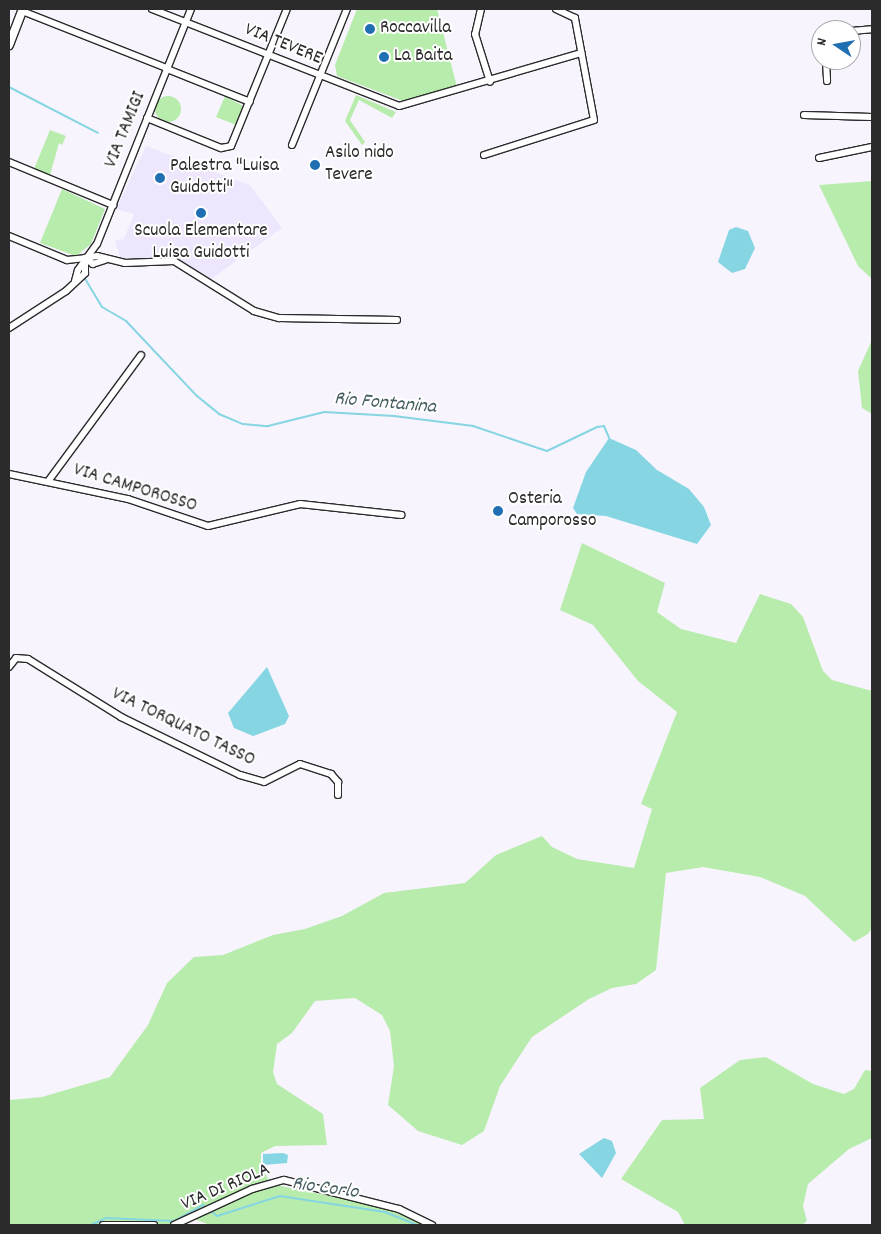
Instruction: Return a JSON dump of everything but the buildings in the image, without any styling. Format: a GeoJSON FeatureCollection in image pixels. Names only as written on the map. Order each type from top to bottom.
{"type":"FeatureCollection","features":[{"type":"Feature","properties":{"kind":"street","name":"VIA TEVERE"},"geometry":{"type":"LineString","coordinates":[[152,9],[320,76],[404,107],[490,82]]}},
{"type":"Feature","properties":{"kind":"street","name":"VIA TAMIGI"},"geometry":{"type":"LineString","coordinates":[[85,258],[96,244],[191,9]]}},
{"type":"Feature","properties":{"kind":"street"},"geometry":{"type":"LineString","coordinates":[[147,118],[228,148],[250,102],[286,9]]}},
{"type":"Feature","properties":{"kind":"street"},"geometry":{"type":"LineString","coordinates":[[292,145],[347,9]]}},
{"type":"Feature","properties":{"kind":"street"},"geometry":{"type":"LineString","coordinates":[[481,9],[475,34],[490,82],[581,53]]}},
{"type":"Feature","properties":{"kind":"street"},"geometry":{"type":"LineString","coordinates":[[484,155],[594,120],[575,18],[556,9]]}},
{"type":"Feature","properties":{"kind":"street"},"geometry":{"type":"LineString","coordinates":[[9,45],[23,10],[68,31],[167,68],[250,102]]}},
{"type":"Feature","properties":{"kind":"street"},"geometry":{"type":"LineString","coordinates":[[826,70],[827,81]]}},
{"type":"Feature","properties":{"kind":"street"},"geometry":{"type":"LineString","coordinates":[[804,115],[872,118]]}},
{"type":"Feature","properties":{"kind":"street"},"geometry":{"type":"LineString","coordinates":[[819,158],[872,148]]}},
{"type":"Feature","properties":{"kind":"street"},"geometry":{"type":"LineString","coordinates":[[9,162],[113,204]]}},
{"type":"Feature","properties":{"kind":"street"},"geometry":{"type":"LineString","coordinates":[[9,236],[72,261],[98,256],[105,260],[174,261],[254,311],[279,318],[397,320]]}},
{"type":"Feature","properties":{"kind":"street"},"geometry":{"type":"LineString","coordinates":[[9,328],[82,276],[85,258]]}},
{"type":"Feature","properties":{"kind":"street"},"geometry":{"type":"LineString","coordinates":[[75,281],[85,258]]}},
{"type":"Feature","properties":{"kind":"street"},"geometry":{"type":"LineString","coordinates":[[72,261],[75,281]]}},
{"type":"Feature","properties":{"kind":"street"},"geometry":{"type":"LineString","coordinates":[[49,480],[141,355]]}},
{"type":"Feature","properties":{"kind":"street","name":"VIA CAMPOROSSO"},"geometry":{"type":"LineString","coordinates":[[9,474],[49,480],[128,499],[208,526],[300,504],[401,515]]}},
{"type":"Feature","properties":{"kind":"street","name":"VIA TORQUATO TASSO"},"geometry":{"type":"LineString","coordinates":[[9,667],[16,658],[28,659],[121,717],[240,775],[264,782],[300,764],[331,774],[338,782],[338,796]]}},
{"type":"Feature","properties":{"kind":"street","name":"VIA DI RIOLA"},"geometry":{"type":"LineString","coordinates":[[174,1225],[211,1210],[252,1189],[284,1180],[399,1209],[432,1225]]}},
{"type":"Feature","properties":{"kind":"street"},"geometry":{"type":"LineString","coordinates":[[103,1225],[154,1225]]}},
{"type":"Feature","properties":{"kind":"shaded area","name":"Scuola Elementare Luisa Guidotti"},"geometry":{"type":"Polygon","coordinates":[[[146,146],[250,185],[282,228],[211,279],[172,256],[121,260],[115,241],[124,239],[134,214],[116,209],[146,146]]]}},
{"type":"Feature","properties":{"kind":"green space"},"geometry":{"type":"Polygon","coordinates":[[[357,9],[437,9],[457,87],[403,101],[337,76],[335,65],[357,9]]]}},
{"type":"Feature","properties":{"kind":"green space"},"geometry":{"type":"Polygon","coordinates":[[[356,95],[396,112],[392,118],[359,100],[350,120],[365,142],[362,145],[345,121],[356,95]]]}},
{"type":"Feature","properties":{"kind":"green space"},"geometry":{"type":"Polygon","coordinates":[[[168,96],[177,100],[181,109],[177,118],[168,122],[159,118],[155,109],[159,100],[168,96]]]}},
{"type":"Feature","properties":{"kind":"green space"},"geometry":{"type":"Polygon","coordinates":[[[225,96],[243,106],[236,125],[216,117],[225,96]]]}},
{"type":"Feature","properties":{"kind":"green space"},"geometry":{"type":"Polygon","coordinates":[[[50,130],[66,136],[62,145],[59,143],[50,175],[34,169],[50,130]]]}},
{"type":"Feature","properties":{"kind":"green space"},"geometry":{"type":"Polygon","coordinates":[[[872,181],[872,279],[858,266],[819,185],[872,181]]]}},
{"type":"Feature","properties":{"kind":"green space"},"geometry":{"type":"Polygon","coordinates":[[[62,189],[105,209],[91,244],[76,256],[40,243],[62,189]]]}},
{"type":"Feature","properties":{"kind":"green space"},"geometry":{"type":"Polygon","coordinates":[[[872,340],[872,414],[862,408],[858,371],[872,340]]]}},
{"type":"Feature","properties":{"kind":"green space"},"geometry":{"type":"Polygon","coordinates":[[[582,543],[665,583],[657,612],[681,629],[736,643],[760,594],[791,604],[803,617],[823,671],[832,680],[872,691],[872,928],[868,934],[854,942],[805,896],[760,877],[703,867],[666,873],[656,970],[636,984],[612,988],[589,999],[532,1037],[500,1086],[484,1131],[462,1145],[418,1131],[388,1105],[394,1066],[390,1031],[382,1015],[355,998],[315,1001],[292,1033],[277,1044],[273,1072],[277,1084],[323,1114],[327,1145],[275,1146],[261,1153],[261,1166],[271,1184],[399,1210],[426,1225],[210,1225],[194,1219],[173,1225],[120,1221],[103,1225],[9,1225],[9,1100],[42,1097],[110,1077],[148,1025],[167,983],[194,957],[223,955],[273,935],[305,929],[342,916],[384,893],[465,883],[496,855],[542,836],[552,847],[577,859],[634,868],[652,809],[641,804],[677,712],[638,681],[593,625],[560,610],[582,543]]]}},
{"type":"Feature","properties":{"kind":"green space"},"geometry":{"type":"Polygon","coordinates":[[[766,1057],[813,1084],[844,1094],[854,1089],[865,1070],[872,1071],[872,1138],[849,1149],[808,1184],[803,1206],[807,1221],[802,1225],[685,1225],[678,1212],[621,1179],[662,1120],[704,1119],[700,1088],[740,1060],[766,1057]]]}},
{"type":"Feature","properties":{"kind":"water"},"geometry":{"type":"Polygon","coordinates":[[[736,227],[748,231],[755,248],[745,269],[732,273],[718,262],[729,230],[736,227]]]}},
{"type":"Feature","properties":{"kind":"water"},"geometry":{"type":"Polygon","coordinates":[[[609,438],[636,450],[657,470],[689,489],[704,507],[711,525],[697,544],[606,516],[577,514],[573,508],[586,472],[609,438]]]}},
{"type":"Feature","properties":{"kind":"water"},"geometry":{"type":"Polygon","coordinates":[[[267,667],[289,716],[285,724],[253,736],[234,728],[228,713],[267,667]]]}},
{"type":"Feature","properties":{"kind":"water"},"geometry":{"type":"Polygon","coordinates":[[[604,1138],[612,1141],[616,1153],[602,1178],[579,1154],[604,1138]]]}},
{"type":"Feature","properties":{"kind":"water"},"geometry":{"type":"Polygon","coordinates":[[[283,1153],[288,1155],[287,1163],[263,1165],[263,1154],[283,1153]]]}},
{"type":"Feature","properties":{"kind":"waterway"},"geometry":{"type":"LineString","coordinates":[[9,87],[98,133]]}},
{"type":"Feature","properties":{"kind":"waterway","name":"Rio Fontanina"},"geometry":{"type":"LineString","coordinates":[[84,277],[102,307],[126,321],[197,396],[219,414],[243,424],[268,426],[324,412],[394,416],[473,426],[547,451],[597,427],[604,426],[609,438]]}},
{"type":"Feature","properties":{"kind":"waterway","name":"Rio Corlo"},"geometry":{"type":"LineString","coordinates":[[91,1225],[106,1218],[174,1221],[203,1205],[217,1216],[280,1196],[385,1212],[417,1225]]}},
{"type":"Feature","properties":{"kind":"place","name":"Roccavilla"},"geometry":{"type":"Point","coordinates":[370,29]}},
{"type":"Feature","properties":{"kind":"place","name":"La Baita"},"geometry":{"type":"Point","coordinates":[384,57]}},
{"type":"Feature","properties":{"kind":"place","name":"Asilo nido Tevere"},"geometry":{"type":"Point","coordinates":[315,165]}},
{"type":"Feature","properties":{"kind":"place","name":"Palestra \"Luisa Guidotti\""},"geometry":{"type":"Point","coordinates":[160,178]}},
{"type":"Feature","properties":{"kind":"place","name":"Scuola Elementare Luisa Guidotti"},"geometry":{"type":"Point","coordinates":[201,213]}},
{"type":"Feature","properties":{"kind":"place","name":"Osteria Camporosso"},"geometry":{"type":"Point","coordinates":[498,511]}}]}
